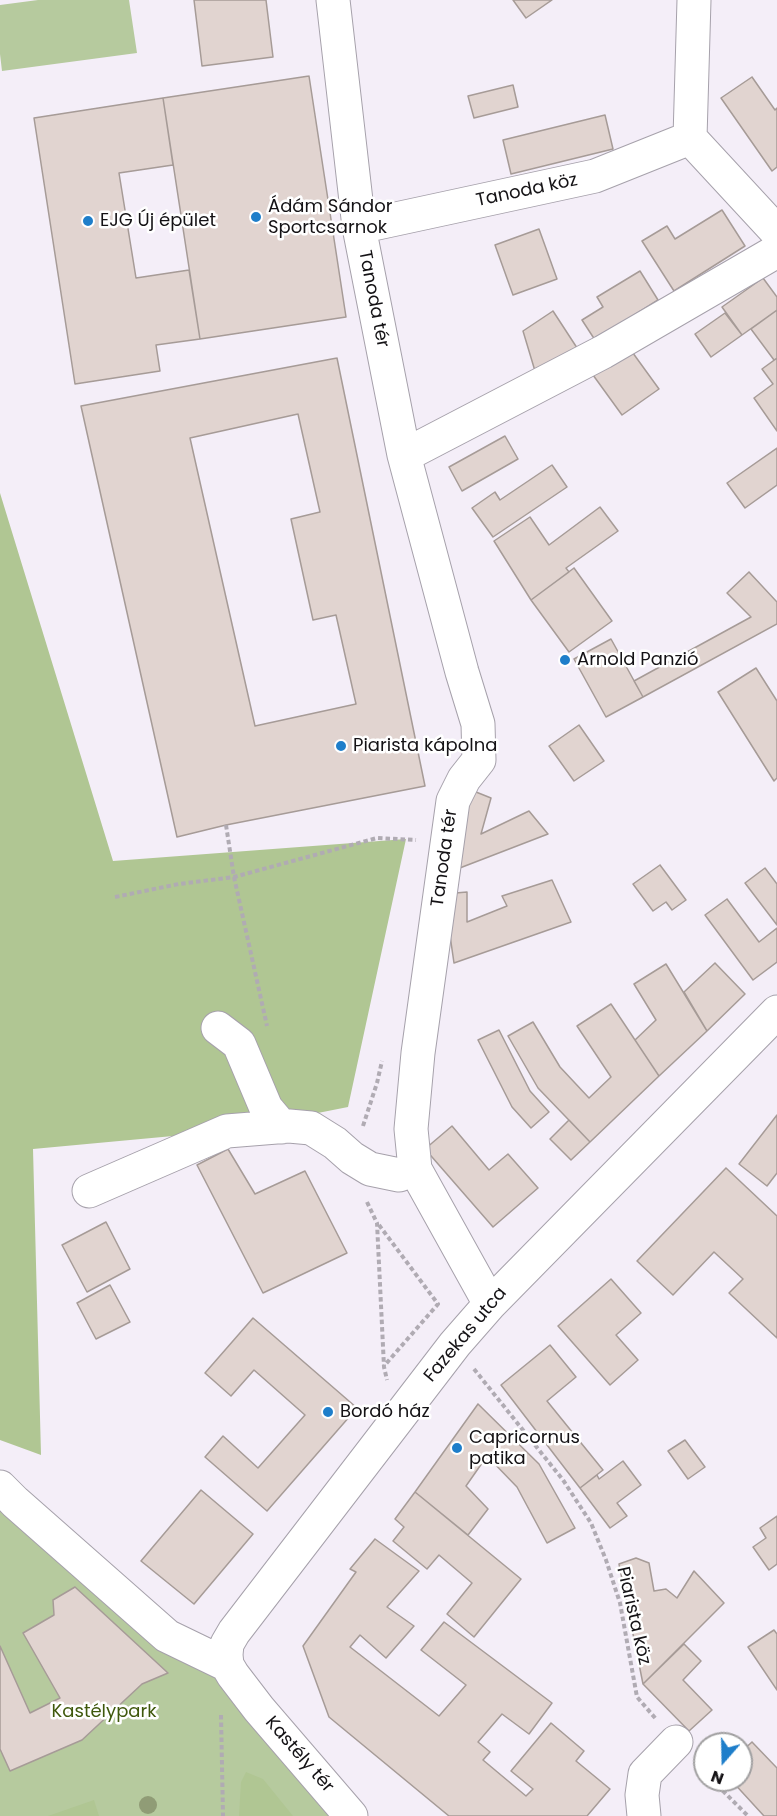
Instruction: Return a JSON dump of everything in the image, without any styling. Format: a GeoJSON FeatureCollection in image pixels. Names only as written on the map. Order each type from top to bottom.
{"type":"FeatureCollection","features":[{"type":"Feature","properties":{"kind":"street","name":"Tanoda tér"},"geometry":{"type":"LineString","coordinates":[[333,0],[359,227],[404,454],[478,724],[479,760],[453,801],[418,1053],[411,1129],[415,1169],[490,1304]]}},
{"type":"Feature","properties":{"kind":"street"},"geometry":{"type":"LineString","coordinates":[[694,0],[690,138],[777,232]]}},
{"type":"Feature","properties":{"kind":"street","name":"Tanoda köz"},"geometry":{"type":"LineString","coordinates":[[359,227],[595,176],[690,138]]}},
{"type":"Feature","properties":{"kind":"street"},"geometry":{"type":"LineString","coordinates":[[404,454],[603,352],[777,251]]}},
{"type":"Feature","properties":{"kind":"street","name":"Fazekas utca"},"geometry":{"type":"LineString","coordinates":[[227,1665],[227,1644],[234,1632],[455,1344],[490,1304],[777,1012]]}},
{"type":"Feature","properties":{"kind":"street"},"geometry":{"type":"LineString","coordinates":[[218,1028],[239,1044],[266,1108],[282,1127]]}},
{"type":"Feature","properties":{"kind":"street"},"geometry":{"type":"LineString","coordinates":[[89,1191],[227,1131],[282,1127],[311,1128],[370,1169],[399,1175],[415,1169]]}},
{"type":"Feature","properties":{"kind":"street"},"geometry":{"type":"LineString","coordinates":[[0,1487],[167,1636],[227,1665]]}},
{"type":"Feature","properties":{"kind":"street","name":"Kastély tér"},"geometry":{"type":"LineString","coordinates":[[227,1665],[247,1694],[351,1816]]}},
{"type":"Feature","properties":{"kind":"street"},"geometry":{"type":"LineString","coordinates":[[621,1816],[629,1812],[643,1816],[642,1795],[645,1774],[676,1742]]}},
{"type":"Feature","properties":{"kind":"path"},"geometry":{"type":"LineString","coordinates":[[226,825],[234,877],[269,1035]]}},
{"type":"Feature","properties":{"kind":"path"},"geometry":{"type":"LineString","coordinates":[[115,897],[179,884],[234,877],[377,838],[423,841]]}},
{"type":"Feature","properties":{"kind":"path"},"geometry":{"type":"LineString","coordinates":[[360,1133],[377,1083],[382,1060]]}},
{"type":"Feature","properties":{"kind":"path"},"geometry":{"type":"LineString","coordinates":[[363,1195],[377,1223],[438,1304],[384,1367]]}},
{"type":"Feature","properties":{"kind":"path"},"geometry":{"type":"LineString","coordinates":[[377,1223],[384,1367],[397,1419]]}},
{"type":"Feature","properties":{"kind":"path","name":"Piarista köz"},"geometry":{"type":"LineString","coordinates":[[455,1344],[563,1480],[591,1523],[620,1603],[637,1697],[693,1760]]}},
{"type":"Feature","properties":{"kind":"path"},"geometry":{"type":"LineString","coordinates":[[221,1754],[223,1816]]}},
{"type":"Feature","properties":{"kind":"path"},"geometry":{"type":"LineString","coordinates":[[724,1792],[748,1816]]}},
{"type":"Feature","properties":{"kind":"green space"},"geometry":{"type":"Polygon","coordinates":[[[38,0],[129,0],[137,53],[2,71],[0,5],[38,0]]]}},
{"type":"Feature","properties":{"kind":"green space"},"geometry":{"type":"Polygon","coordinates":[[[0,493],[113,861],[406,839],[348,1107],[227,1131],[33,1149],[41,1455],[0,1440],[0,493]]]}},
{"type":"Feature","properties":{"kind":"green space","name":"Kastélypark"},"geometry":{"type":"Polygon","coordinates":[[[0,1487],[247,1694],[351,1816],[0,1816],[0,1487]]]}},
{"type":"Feature","properties":{"kind":"green space"},"geometry":{"type":"Polygon","coordinates":[[[246,1772],[263,1779],[293,1816],[239,1816],[241,1782],[246,1772]]]}},
{"type":"Feature","properties":{"kind":"green space"},"geometry":{"type":"Polygon","coordinates":[[[94,1800],[99,1816],[48,1816],[94,1800]]]}},
{"type":"Feature","properties":{"kind":"building"},"geometry":{"type":"Polygon","coordinates":[[[194,0],[266,0],[273,57],[202,66],[194,0]]]}},
{"type":"Feature","properties":{"kind":"building"},"geometry":{"type":"Polygon","coordinates":[[[513,0],[552,0],[526,18],[513,0]]]}},
{"type":"Feature","properties":{"kind":"building","name":"Ádám Sándor Sportcsarnok"},"geometry":{"type":"Polygon","coordinates":[[[309,76],[346,317],[200,339],[163,98],[309,76]]]}},
{"type":"Feature","properties":{"kind":"building"},"geometry":{"type":"Polygon","coordinates":[[[752,77],[775,110],[777,108],[777,167],[772,171],[721,98],[752,77]]]}},
{"type":"Feature","properties":{"kind":"building"},"geometry":{"type":"Polygon","coordinates":[[[513,85],[518,107],[474,118],[468,96],[513,85]]]}},
{"type":"Feature","properties":{"kind":"building","name":"EJG Új épület"},"geometry":{"type":"Polygon","coordinates":[[[163,98],[173,165],[119,173],[136,278],[189,270],[200,339],[156,345],[160,371],[75,384],[34,118],[163,98]]]}},
{"type":"Feature","properties":{"kind":"building"},"geometry":{"type":"Polygon","coordinates":[[[605,115],[613,149],[511,174],[503,140],[605,115]]]}},
{"type":"Feature","properties":{"kind":"building"},"geometry":{"type":"Polygon","coordinates":[[[722,210],[745,246],[674,291],[642,241],[667,226],[675,239],[722,210]]]}},
{"type":"Feature","properties":{"kind":"building"},"geometry":{"type":"Polygon","coordinates":[[[539,229],[557,279],[513,295],[495,245],[539,229]]]}},
{"type":"Feature","properties":{"kind":"building"},"geometry":{"type":"Polygon","coordinates":[[[640,271],[658,300],[595,340],[582,320],[603,307],[597,297],[640,271]]]}},
{"type":"Feature","properties":{"kind":"building"},"geometry":{"type":"Polygon","coordinates":[[[763,278],[777,297],[777,310],[742,335],[722,307],[763,278]]]}},
{"type":"Feature","properties":{"kind":"building"},"geometry":{"type":"Polygon","coordinates":[[[777,310],[777,358],[774,360],[751,329],[777,310]]]}},
{"type":"Feature","properties":{"kind":"building"},"geometry":{"type":"Polygon","coordinates":[[[553,311],[581,354],[538,381],[523,331],[553,311]]]}},
{"type":"Feature","properties":{"kind":"building"},"geometry":{"type":"Polygon","coordinates":[[[725,313],[742,335],[711,357],[695,334],[725,313]]]}},
{"type":"Feature","properties":{"kind":"building"},"geometry":{"type":"Polygon","coordinates":[[[630,349],[659,389],[622,415],[593,375],[630,349]]]}},
{"type":"Feature","properties":{"kind":"building"},"geometry":{"type":"Polygon","coordinates":[[[337,358],[425,786],[226,825],[177,837],[81,406],[337,358]],[[298,414],[190,438],[255,726],[356,704],[336,615],[313,620],[291,519],[320,512],[298,414]]]}},
{"type":"Feature","properties":{"kind":"building"},"geometry":{"type":"Polygon","coordinates":[[[777,358],[777,431],[754,398],[773,384],[762,369],[777,358]]]}},
{"type":"Feature","properties":{"kind":"building"},"geometry":{"type":"Polygon","coordinates":[[[505,436],[518,459],[462,491],[449,467],[505,436]]]}},
{"type":"Feature","properties":{"kind":"building"},"geometry":{"type":"Polygon","coordinates":[[[777,448],[777,485],[745,508],[727,483],[777,448]]]}},
{"type":"Feature","properties":{"kind":"building"},"geometry":{"type":"Polygon","coordinates":[[[552,465],[567,487],[493,537],[472,508],[495,492],[500,500],[552,465]]]}},
{"type":"Feature","properties":{"kind":"building"},"geometry":{"type":"Polygon","coordinates":[[[600,507],[618,531],[566,568],[569,572],[531,600],[494,541],[530,517],[549,545],[600,507]]]}},
{"type":"Feature","properties":{"kind":"building"},"geometry":{"type":"Polygon","coordinates":[[[574,568],[612,621],[569,652],[531,600],[574,568]]]}},
{"type":"Feature","properties":{"kind":"building"},"geometry":{"type":"Polygon","coordinates":[[[749,572],[777,602],[777,624],[643,697],[634,681],[751,617],[727,593],[749,572]]]}},
{"type":"Feature","properties":{"kind":"building"},"geometry":{"type":"Polygon","coordinates":[[[611,639],[643,697],[606,717],[574,659],[611,639]]]}},
{"type":"Feature","properties":{"kind":"building"},"geometry":{"type":"Polygon","coordinates":[[[756,668],[777,701],[777,778],[774,781],[718,692],[756,668]]]}},
{"type":"Feature","properties":{"kind":"building"},"geometry":{"type":"Polygon","coordinates":[[[579,725],[604,761],[574,781],[549,746],[579,725]]]}},
{"type":"Feature","properties":{"kind":"building"},"geometry":{"type":"Polygon","coordinates":[[[461,786],[491,798],[481,834],[529,811],[548,834],[452,871],[461,786]]]}},
{"type":"Feature","properties":{"kind":"building"},"geometry":{"type":"Polygon","coordinates":[[[660,865],[686,900],[672,910],[666,902],[653,911],[633,884],[660,865]]]}},
{"type":"Feature","properties":{"kind":"building"},"geometry":{"type":"Polygon","coordinates":[[[765,868],[777,884],[777,925],[745,883],[765,868]]]}},
{"type":"Feature","properties":{"kind":"building"},"geometry":{"type":"Polygon","coordinates":[[[552,880],[571,922],[454,963],[444,894],[467,892],[467,922],[507,906],[502,896],[552,880]]]}},
{"type":"Feature","properties":{"kind":"building"},"geometry":{"type":"Polygon","coordinates":[[[727,899],[759,942],[777,928],[777,962],[753,980],[705,915],[727,899]]]}},
{"type":"Feature","properties":{"kind":"building"},"geometry":{"type":"Polygon","coordinates":[[[715,963],[745,994],[707,1031],[684,992],[715,963]]]}},
{"type":"Feature","properties":{"kind":"building"},"geometry":{"type":"Polygon","coordinates":[[[666,964],[707,1031],[659,1076],[635,1040],[656,1020],[634,984],[666,964]]]}},
{"type":"Feature","properties":{"kind":"building"},"geometry":{"type":"Polygon","coordinates":[[[611,1004],[659,1076],[590,1142],[538,1088],[508,1036],[533,1022],[560,1067],[589,1098],[611,1077],[577,1026],[611,1004]]]}},
{"type":"Feature","properties":{"kind":"building"},"geometry":{"type":"Polygon","coordinates":[[[499,1030],[530,1091],[549,1112],[531,1128],[512,1107],[478,1040],[499,1030]]]}},
{"type":"Feature","properties":{"kind":"building"},"geometry":{"type":"Polygon","coordinates":[[[777,1115],[777,1173],[767,1186],[739,1164],[777,1115]]]}},
{"type":"Feature","properties":{"kind":"building"},"geometry":{"type":"Polygon","coordinates":[[[569,1120],[590,1142],[571,1160],[550,1139],[569,1120]]]}},
{"type":"Feature","properties":{"kind":"building"},"geometry":{"type":"Polygon","coordinates":[[[452,1126],[489,1170],[508,1154],[538,1188],[493,1227],[425,1149],[452,1126]]]}},
{"type":"Feature","properties":{"kind":"building"},"geometry":{"type":"Polygon","coordinates":[[[228,1149],[255,1194],[305,1171],[347,1253],[263,1293],[197,1165],[228,1149]]]}},
{"type":"Feature","properties":{"kind":"building"},"geometry":{"type":"Polygon","coordinates":[[[726,1168],[777,1216],[777,1338],[729,1293],[743,1279],[714,1252],[673,1295],[637,1261],[726,1168]]]}},
{"type":"Feature","properties":{"kind":"building"},"geometry":{"type":"Polygon","coordinates":[[[106,1222],[130,1269],[87,1292],[62,1245],[106,1222]]]}},
{"type":"Feature","properties":{"kind":"building"},"geometry":{"type":"Polygon","coordinates":[[[611,1279],[641,1313],[616,1335],[638,1360],[610,1385],[558,1326],[611,1279]]]}},
{"type":"Feature","properties":{"kind":"building"},"geometry":{"type":"Polygon","coordinates":[[[110,1285],[130,1322],[96,1339],[77,1303],[110,1285]]]}},
{"type":"Feature","properties":{"kind":"building","name":"Bordó ház"},"geometry":{"type":"Polygon","coordinates":[[[253,1318],[357,1408],[267,1511],[205,1457],[223,1436],[258,1468],[305,1415],[254,1370],[231,1396],[205,1373],[253,1318]]]}},
{"type":"Feature","properties":{"kind":"building"},"geometry":{"type":"Polygon","coordinates":[[[550,1345],[576,1377],[547,1401],[603,1470],[580,1488],[501,1385],[550,1345]]]}},
{"type":"Feature","properties":{"kind":"building"},"geometry":{"type":"Polygon","coordinates":[[[478,1404],[539,1464],[575,1528],[547,1543],[517,1487],[487,1456],[466,1486],[488,1509],[468,1535],[415,1492],[478,1404]]]}},
{"type":"Feature","properties":{"kind":"building"},"geometry":{"type":"Polygon","coordinates":[[[685,1440],[705,1467],[688,1479],[668,1451],[685,1440]]]}},
{"type":"Feature","properties":{"kind":"building"},"geometry":{"type":"Polygon","coordinates":[[[623,1461],[641,1485],[617,1503],[627,1516],[610,1528],[580,1488],[597,1475],[599,1479],[623,1461]]]}},
{"type":"Feature","properties":{"kind":"building"},"geometry":{"type":"Polygon","coordinates":[[[201,1490],[253,1534],[194,1604],[141,1561],[201,1490]]]}},
{"type":"Feature","properties":{"kind":"building"},"geometry":{"type":"Polygon","coordinates":[[[415,1492],[521,1579],[474,1637],[447,1614],[472,1583],[439,1555],[427,1569],[393,1541],[404,1527],[395,1519],[415,1492]]]}},
{"type":"Feature","properties":{"kind":"building"},"geometry":{"type":"Polygon","coordinates":[[[777,1516],[777,1564],[769,1570],[753,1547],[766,1538],[760,1528],[777,1516]]]}},
{"type":"Feature","properties":{"kind":"building"},"geometry":{"type":"Polygon","coordinates":[[[375,1539],[419,1571],[387,1607],[414,1626],[386,1658],[360,1635],[350,1647],[439,1716],[466,1685],[421,1650],[444,1622],[552,1703],[529,1734],[502,1714],[478,1742],[490,1752],[483,1760],[526,1796],[533,1789],[511,1771],[551,1723],[584,1751],[576,1761],[610,1789],[587,1816],[449,1816],[329,1717],[303,1646],[356,1572],[350,1569],[375,1539]]]}},
{"type":"Feature","properties":{"kind":"building"},"geometry":{"type":"Polygon","coordinates":[[[636,1558],[649,1563],[654,1591],[666,1589],[677,1598],[694,1571],[724,1603],[643,1684],[619,1564],[636,1558]]]}},
{"type":"Feature","properties":{"kind":"building"},"geometry":{"type":"Polygon","coordinates":[[[75,1587],[168,1673],[142,1684],[82,1740],[10,1771],[0,1749],[0,1646],[30,1713],[60,1698],[23,1633],[54,1615],[53,1600],[75,1587]]]}},
{"type":"Feature","properties":{"kind":"building"},"geometry":{"type":"Polygon","coordinates":[[[774,1630],[777,1634],[777,1690],[748,1647],[774,1630]]]}},
{"type":"Feature","properties":{"kind":"building"},"geometry":{"type":"Polygon","coordinates":[[[684,1644],[701,1661],[683,1680],[712,1710],[689,1731],[643,1684],[684,1644]]]}},
{"type":"Feature","properties":{"kind":"building"},"geometry":{"type":"Polygon","coordinates":[[[753,1743],[777,1768],[777,1816],[764,1816],[742,1792],[753,1792],[753,1743]]]}},
{"type":"Feature","properties":{"kind":"place","name":"Ádám Sándor Sportcsarnok"},"geometry":{"type":"Point","coordinates":[256,217]}},
{"type":"Feature","properties":{"kind":"place","name":"EJG Új épület"},"geometry":{"type":"Point","coordinates":[88,221]}},
{"type":"Feature","properties":{"kind":"place","name":"Arnold Panzió"},"geometry":{"type":"Point","coordinates":[565,660]}},
{"type":"Feature","properties":{"kind":"place","name":"Piarista kápolna"},"geometry":{"type":"Point","coordinates":[341,746]}},
{"type":"Feature","properties":{"kind":"place","name":"Bordó ház"},"geometry":{"type":"Point","coordinates":[328,1412]}},
{"type":"Feature","properties":{"kind":"place","name":"Capricornus patika"},"geometry":{"type":"Point","coordinates":[457,1448]}}]}
